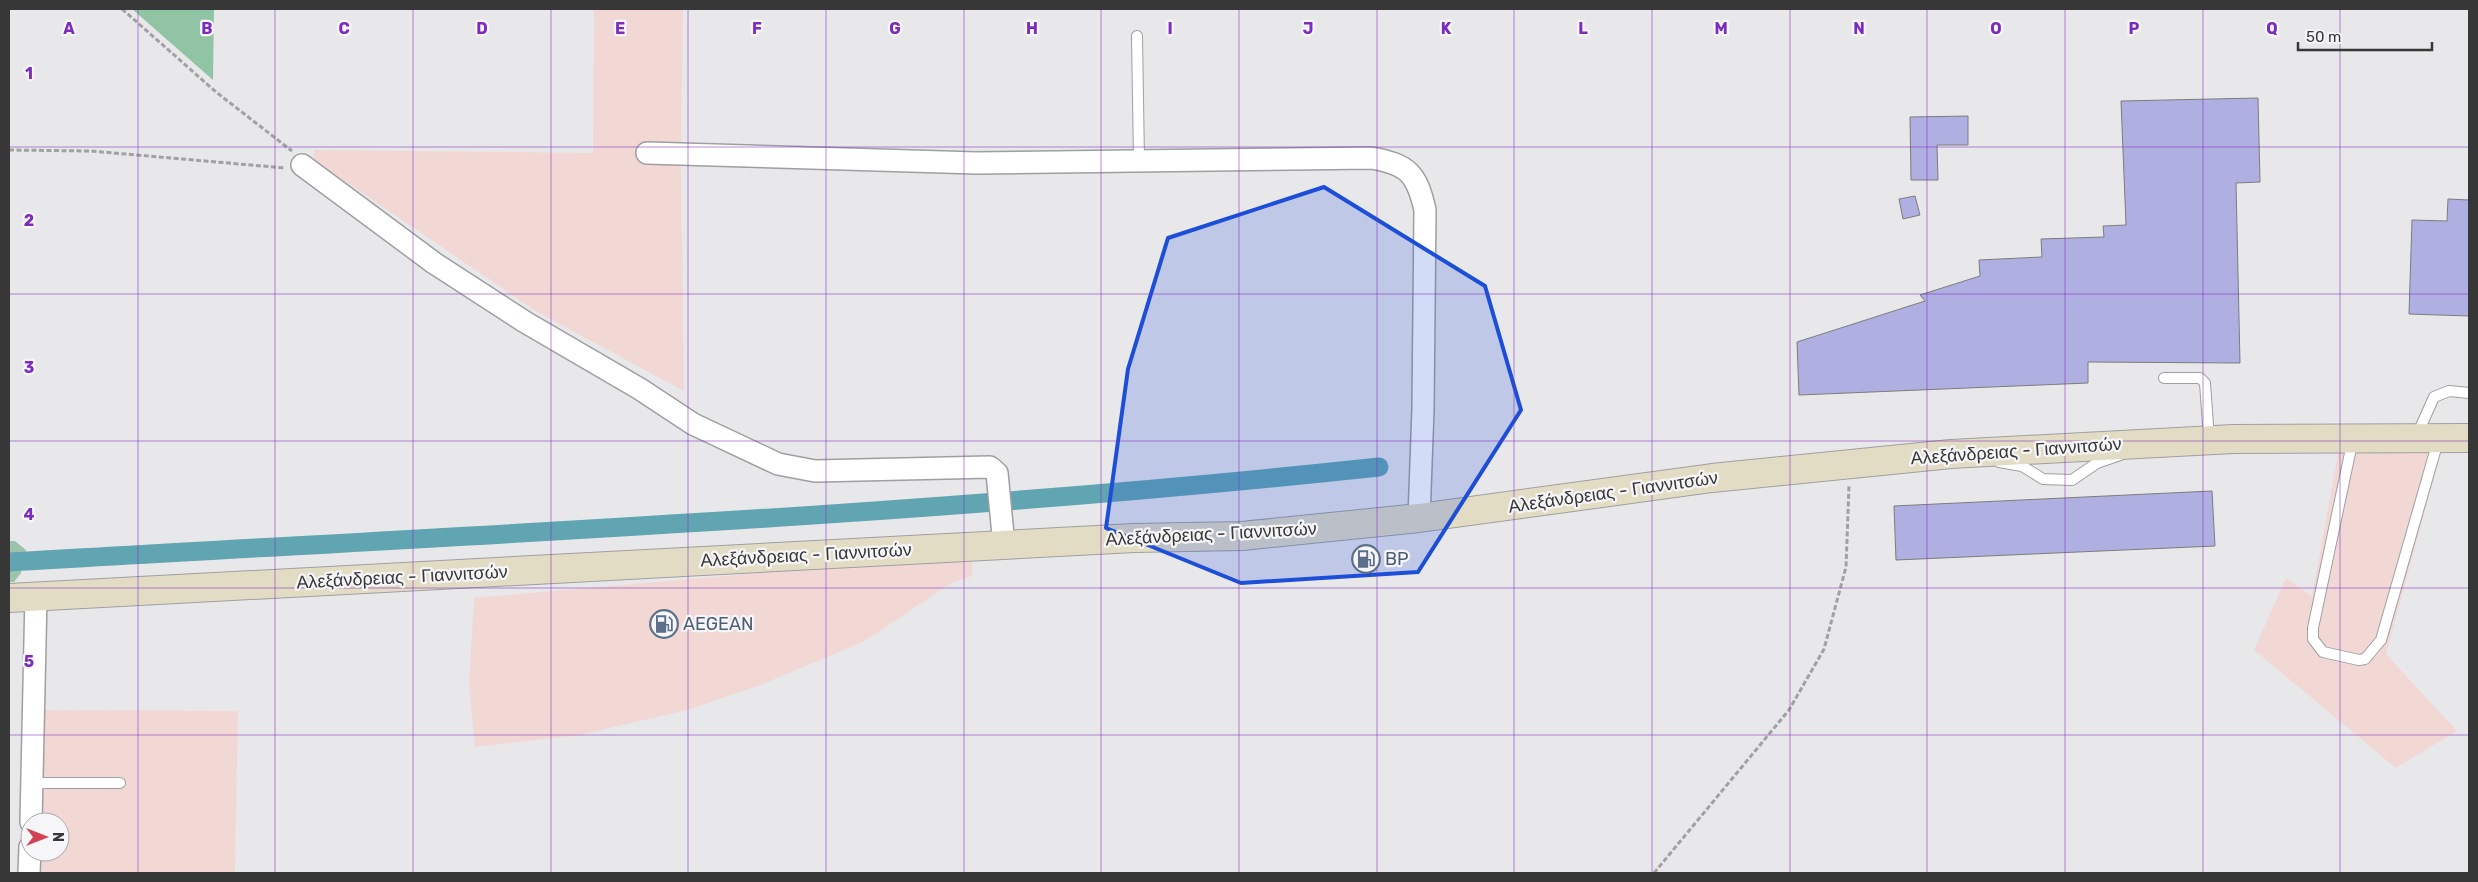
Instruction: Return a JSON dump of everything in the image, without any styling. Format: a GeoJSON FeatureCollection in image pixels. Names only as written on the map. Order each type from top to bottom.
{"type":"FeatureCollection","features":[{"type":"Feature","properties":{"kind":"main road","name":"Αλεξάνδρειας - Γιαννιτσών"},"geometry":{"type":"LineString","coordinates":[[9,598],[1004,545],[1242,536],[1419,518],[1850,462],[1951,454],[2210,440],[2450,439]]}},
{"type":"Feature","properties":{"kind":"street"},"geometry":{"type":"LineString","coordinates":[[646,153],[976,163],[1371,158],[1400,166],[1420,186],[1425,210],[1423,409],[1419,518]]}},
{"type":"Feature","properties":{"kind":"street"},"geometry":{"type":"LineString","coordinates":[[302,164],[434,263],[525,322],[640,389],[693,424],[731,444],[778,464],[815,471],[990,466],[997,473],[1004,545]]}},
{"type":"Feature","properties":{"kind":"street"},"geometry":{"type":"LineString","coordinates":[[32,812],[36,596]]}},
{"type":"Feature","properties":{"kind":"lane"},"geometry":{"type":"LineString","coordinates":[[1137,36],[1139,161]]}},
{"type":"Feature","properties":{"kind":"lane"},"geometry":{"type":"LineString","coordinates":[[2164,378],[2200,378],[2205,383],[2210,440]]}},
{"type":"Feature","properties":{"kind":"lane"},"geometry":{"type":"LineString","coordinates":[[2353,438],[2313,628],[2313,639],[2323,652],[2358,660],[2365,659],[2381,640],[2450,439],[2434,397],[2449,391],[2469,392]]}},
{"type":"Feature","properties":{"kind":"lane"},"geometry":{"type":"LineString","coordinates":[[33,783],[120,783]]}},
{"type":"Feature","properties":{"kind":"path"},"geometry":{"type":"LineString","coordinates":[[9,150],[91,151],[289,168],[302,164],[291,149],[216,92],[122,9]]}},
{"type":"Feature","properties":{"kind":"path"},"geometry":{"type":"LineString","coordinates":[[1654,873],[1789,710],[1824,649],[1846,567],[1850,462]]}},
{"type":"Feature","properties":{"kind":"highlighted area"},"geometry":{"type":"Polygon","coordinates":[[[1324,187],[1485,286],[1521,410],[1418,572],[1241,583],[1106,528],[1128,369],[1168,238],[1324,187]]]}},
{"type":"Feature","properties":{"kind":"shaded area"},"geometry":{"type":"Polygon","coordinates":[[[594,9],[683,9],[681,160],[684,391],[537,312],[314,160],[314,150],[593,153],[594,9]]]}},
{"type":"Feature","properties":{"kind":"shaded area"},"geometry":{"type":"Polygon","coordinates":[[[2339,448],[2441,452],[2386,654],[2457,731],[2396,768],[2254,650],[2286,578],[2312,596],[2339,448]]]}},
{"type":"Feature","properties":{"kind":"shaded area"},"geometry":{"type":"Polygon","coordinates":[[[972,554],[972,576],[951,583],[865,641],[763,684],[691,709],[580,735],[475,747],[469,685],[474,598],[972,554]]]}},
{"type":"Feature","properties":{"kind":"shaded area"},"geometry":{"type":"Polygon","coordinates":[[[41,710],[238,711],[235,873],[37,873],[37,862],[70,862],[70,812],[38,812],[41,710]]]}},
{"type":"Feature","properties":{"kind":"green space"},"geometry":{"type":"Polygon","coordinates":[[[132,9],[214,9],[213,80],[132,9]]]}},
{"type":"Feature","properties":{"kind":"green space"},"geometry":{"type":"Polygon","coordinates":[[[9,541],[15,541],[26,550],[21,573],[14,582],[9,582],[9,541]]]}},
{"type":"Feature","properties":{"kind":"building"},"geometry":{"type":"Polygon","coordinates":[[[2258,98],[2260,182],[2236,183],[2240,363],[2088,362],[2088,383],[1799,395],[1797,342],[1925,301],[1920,295],[1980,276],[1979,260],[2042,257],[2041,239],[2104,237],[2103,226],[2126,225],[2121,101],[2258,98]]]}},
{"type":"Feature","properties":{"kind":"building"},"geometry":{"type":"Polygon","coordinates":[[[1968,116],[1968,145],[1937,145],[1938,180],[1911,180],[1910,117],[1968,116]]]}},
{"type":"Feature","properties":{"kind":"building"},"geometry":{"type":"Polygon","coordinates":[[[1915,196],[1920,215],[1903,219],[1899,199],[1915,196]]]}},
{"type":"Feature","properties":{"kind":"building"},"geometry":{"type":"Polygon","coordinates":[[[2448,199],[2469,200],[2469,316],[2409,314],[2412,220],[2447,221],[2448,199]]]}},
{"type":"Feature","properties":{"kind":"building"},"geometry":{"type":"Polygon","coordinates":[[[2212,491],[2215,546],[1896,560],[1894,506],[2212,491]]]}},
{"type":"Feature","properties":{"kind":"waterway"},"geometry":{"type":"LineString","coordinates":[[9,562],[694,523],[1037,499],[1379,467]]}},
{"type":"Feature","properties":{"kind":"place","name":"BP"},"geometry":{"type":"Point","coordinates":[1366,559]}},
{"type":"Feature","properties":{"kind":"place","name":"AEGEAN"},"geometry":{"type":"Point","coordinates":[664,624]}}]}
